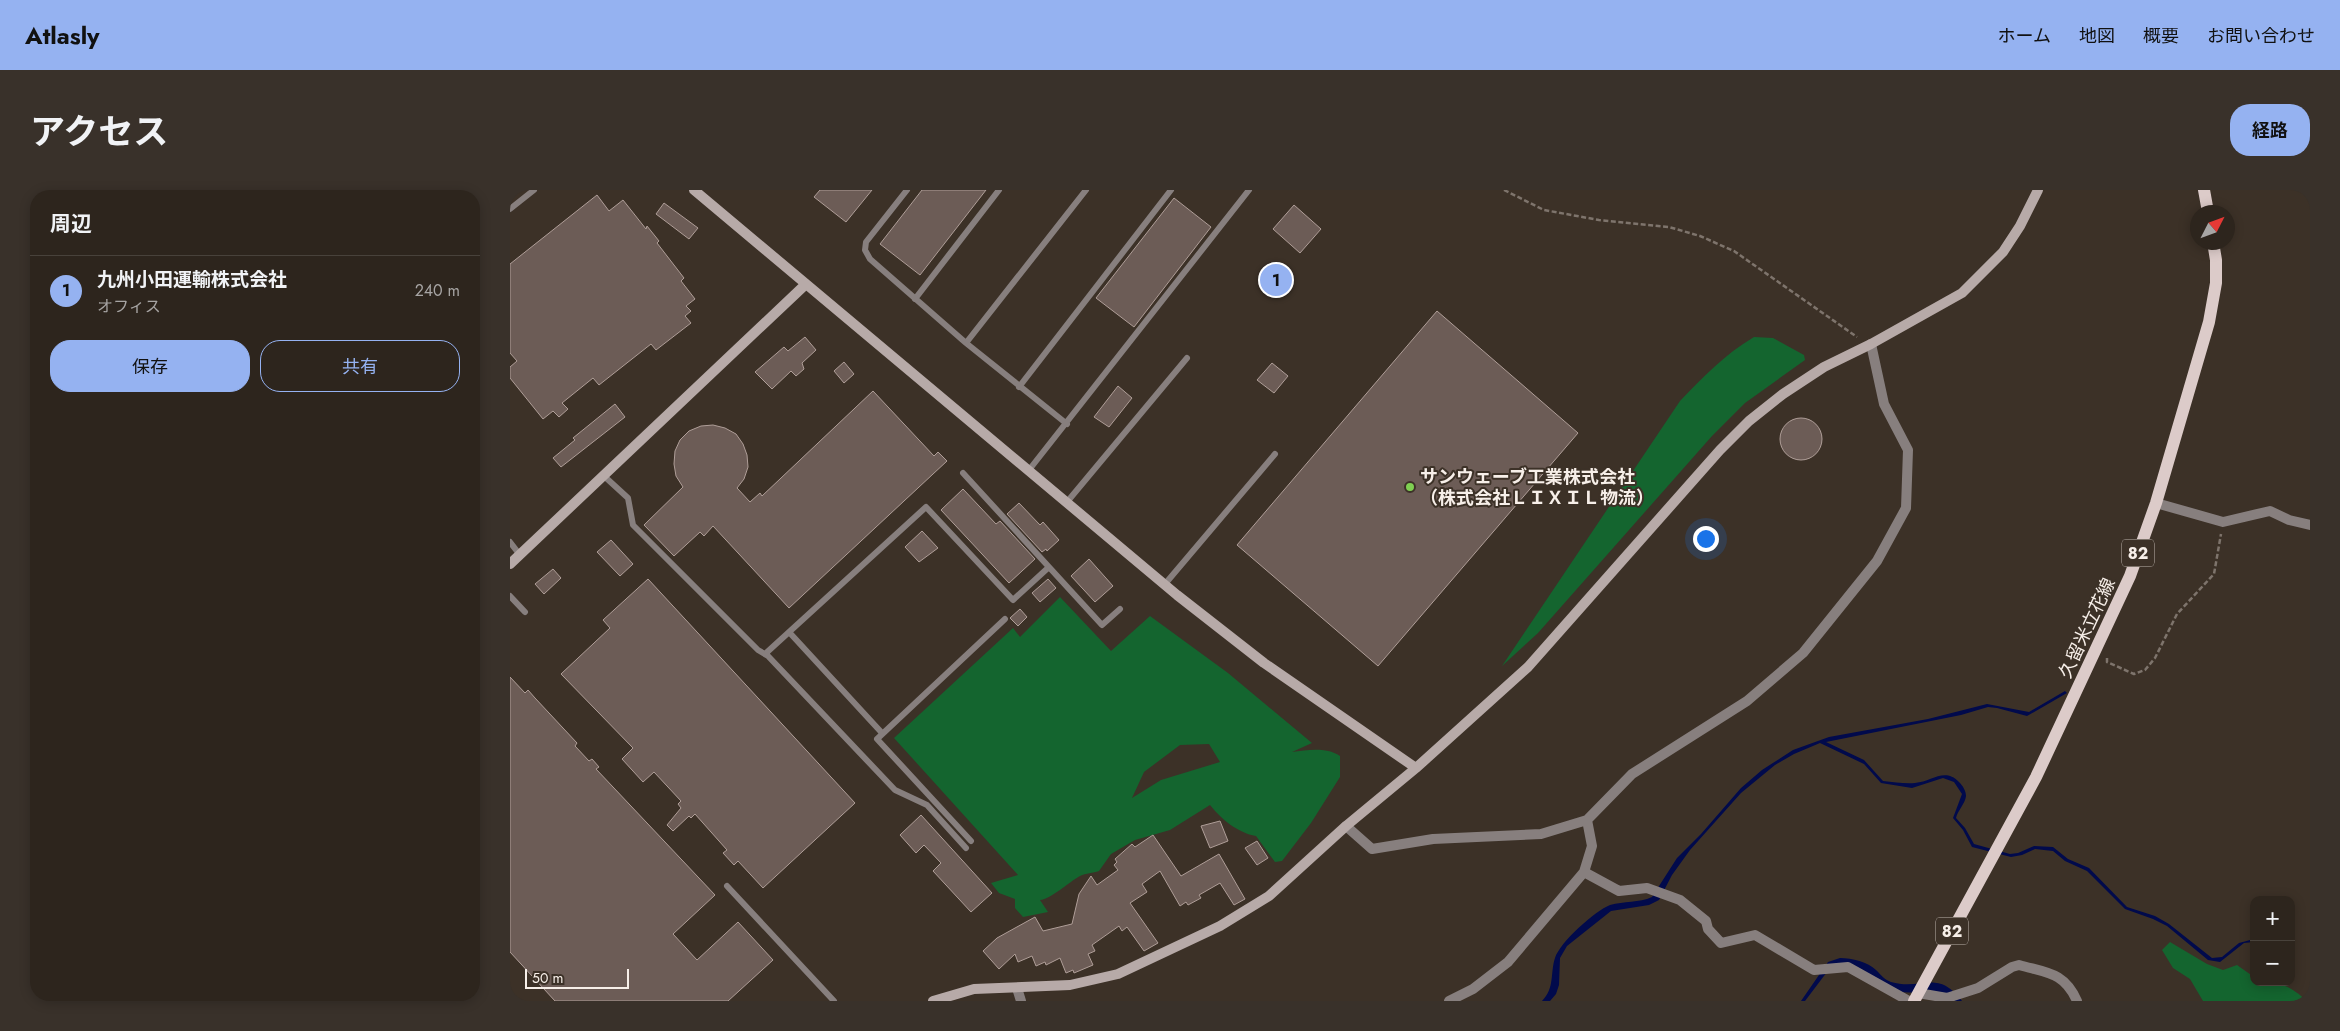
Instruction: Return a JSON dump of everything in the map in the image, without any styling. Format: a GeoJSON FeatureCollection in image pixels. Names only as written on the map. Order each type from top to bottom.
{"type":"FeatureCollection","features":[{"type":"Feature","properties":{"kind":"main road"},"geometry":{"type":"LineString","coordinates":[[2204,190],[2207,205]]}},
{"type":"Feature","properties":{"kind":"main road","name":"久留米立花線"},"geometry":{"type":"LineString","coordinates":[[1913,998],[2036,777],[2116,608],[2156,502],[2209,322],[2216,283],[2214,250]]}},
{"type":"Feature","properties":{"kind":"street"},"geometry":{"type":"LineString","coordinates":[[694,190],[1164,584],[1264,663],[1416,768]]}},
{"type":"Feature","properties":{"kind":"street"},"geometry":{"type":"LineString","coordinates":[[934,1001],[974,989],[1070,985],[1118,974],[1220,926],[1268,896],[1346,826],[1416,768],[1528,667],[1720,450],[1749,422],[1783,394],[1816,373],[1962,293],[1979,278],[2003,252],[2020,226],[2038,190]]}},
{"type":"Feature","properties":{"kind":"street"},"geometry":{"type":"LineString","coordinates":[[510,564],[806,284]]}},
{"type":"Feature","properties":{"kind":"street"},"geometry":{"type":"LineString","coordinates":[[1346,826],[1372,850],[1433,839],[1541,834],[1587,820],[1632,774],[1747,702],[1803,653],[1877,561],[1906,508],[1908,450],[1884,404],[1871,344]]}},
{"type":"Feature","properties":{"kind":"street"},"geometry":{"type":"LineString","coordinates":[[2156,502],[2223,522],[2270,512],[2289,520],[2310,525]]}},
{"type":"Feature","properties":{"kind":"street"},"geometry":{"type":"LineString","coordinates":[[1450,1001],[1473,989],[1508,962],[1584,872],[1592,846],[1587,820]]}},
{"type":"Feature","properties":{"kind":"street"},"geometry":{"type":"LineString","coordinates":[[1584,872],[1618,891],[1647,888],[1680,900],[1706,920],[1708,929],[1721,943],[1755,935],[1815,970],[1848,967],[1913,998],[1947,998],[1964,993],[1978,988],[2018,965],[2063,978],[2071,988],[2077,1001]]}},
{"type":"Feature","properties":{"kind":"street"},"geometry":{"type":"LineString","coordinates":[[1017,988],[1021,1001]]}},
{"type":"Feature","properties":{"kind":"lane"},"geometry":{"type":"LineString","coordinates":[[510,209],[534,190]]}},
{"type":"Feature","properties":{"kind":"lane"},"geometry":{"type":"LineString","coordinates":[[907,190],[866,242],[865,250],[870,259],[966,343],[1067,424]]}},
{"type":"Feature","properties":{"kind":"lane"},"geometry":{"type":"LineString","coordinates":[[915,299],[999,190]]}},
{"type":"Feature","properties":{"kind":"lane"},"geometry":{"type":"LineString","coordinates":[[966,343],[1086,190]]}},
{"type":"Feature","properties":{"kind":"lane"},"geometry":{"type":"LineString","coordinates":[[1020,387],[1171,190]]}},
{"type":"Feature","properties":{"kind":"lane"},"geometry":{"type":"LineString","coordinates":[[1028,470],[1067,424],[1249,190]]}},
{"type":"Feature","properties":{"kind":"lane"},"geometry":{"type":"LineString","coordinates":[[1067,502],[1187,358]]}},
{"type":"Feature","properties":{"kind":"lane"},"geometry":{"type":"LineString","coordinates":[[1164,584],[1275,454]]}},
{"type":"Feature","properties":{"kind":"lane"},"geometry":{"type":"LineString","coordinates":[[963,473],[1102,625],[1120,608]]}},
{"type":"Feature","properties":{"kind":"lane"},"geometry":{"type":"LineString","coordinates":[[604,476],[628,498],[633,525],[758,650],[765,654],[895,790],[927,805],[966,848]]}},
{"type":"Feature","properties":{"kind":"lane"},"geometry":{"type":"LineString","coordinates":[[765,654],[926,507],[1012,600],[1049,567]]}},
{"type":"Feature","properties":{"kind":"lane"},"geometry":{"type":"LineString","coordinates":[[510,542],[520,555]]}},
{"type":"Feature","properties":{"kind":"lane"},"geometry":{"type":"LineString","coordinates":[[510,596],[525,612]]}},
{"type":"Feature","properties":{"kind":"lane"},"geometry":{"type":"LineString","coordinates":[[971,841],[877,739],[1005,619]]}},
{"type":"Feature","properties":{"kind":"lane"},"geometry":{"type":"LineString","coordinates":[[789,632],[882,733]]}},
{"type":"Feature","properties":{"kind":"lane"},"geometry":{"type":"LineString","coordinates":[[727,886],[834,1001]]}},
{"type":"Feature","properties":{"kind":"path"},"geometry":{"type":"LineString","coordinates":[[1504,190],[1544,210],[1599,220],[1669,227],[1700,236],[1734,251],[1860,338]]}},
{"type":"Feature","properties":{"kind":"path"},"geometry":{"type":"LineString","coordinates":[[2110,650],[2107,662],[2134,674],[2145,670],[2155,658],[2177,614],[2214,574],[2223,522]]}},
{"type":"Feature","properties":{"kind":"green space"},"geometry":{"type":"Polygon","coordinates":[[[1754,337],[1773,338],[1804,355],[1805,360],[1745,403],[1712,436],[1538,633],[1502,666],[1680,401],[1724,358],[1754,337]]]}},
{"type":"Feature","properties":{"kind":"green space"},"geometry":{"type":"Polygon","coordinates":[[[1060,597],[1111,651],[1150,616],[1228,673],[1312,743],[1292,752],[1323,750],[1340,756],[1340,777],[1311,823],[1282,861],[1275,862],[1256,836],[1230,825],[1210,805],[1170,830],[1135,840],[1111,854],[1099,871],[1080,876],[1055,894],[1040,900],[1048,912],[1023,917],[1015,908],[1015,899],[999,893],[991,883],[1018,875],[894,738],[1013,628],[1020,637],[1060,597]],[[1209,744],[1180,745],[1144,772],[1132,798],[1161,780],[1220,762],[1209,744]]]}},
{"type":"Feature","properties":{"kind":"green space"},"geometry":{"type":"Polygon","coordinates":[[[2170,942],[2207,964],[2223,970],[2237,965],[2250,974],[2250,986],[2285,986],[2307,1001],[2203,1001],[2190,979],[2173,968],[2162,950],[2170,942]]]}},
{"type":"Feature","properties":{"kind":"shaded area"},"geometry":{"type":"Polygon","coordinates":[[[2065,691],[2067,693],[2027,716],[1988,707],[1961,715],[1826,742],[1864,760],[1883,781],[1921,782],[1943,775],[1954,778],[1963,787],[1966,796],[1956,818],[1965,828],[1974,844],[2010,854],[2018,853],[2034,846],[2053,847],[2068,859],[2089,868],[2127,907],[2155,916],[2169,924],[2212,958],[2222,957],[2239,943],[2250,940],[2250,942],[2244,943],[2220,962],[2208,960],[2167,926],[2125,909],[2087,871],[2065,861],[2053,851],[2035,849],[2022,855],[2011,857],[1972,847],[1963,830],[1953,818],[1962,794],[1954,782],[1943,778],[1912,788],[1881,783],[1864,764],[1820,743],[1794,754],[1775,765],[1741,793],[1690,850],[1672,875],[1659,900],[1649,905],[1611,911],[1567,946],[1560,958],[1559,985],[1556,994],[1550,1001],[1542,1001],[1551,986],[1555,958],[1558,951],[1579,928],[1610,905],[1652,897],[1677,858],[1701,834],[1741,788],[1762,770],[1793,750],[1829,737],[1928,719],[1987,704],[2029,712],[2065,691]]]}},
{"type":"Feature","properties":{"kind":"shaded area"},"geometry":{"type":"Polygon","coordinates":[[[1840,958],[1855,960],[1869,965],[1891,982],[1912,984],[1929,982],[1945,985],[1962,1001],[1955,1001],[1948,993],[1893,990],[1877,982],[1860,969],[1845,964],[1833,964],[1805,1001],[1801,1001],[1828,962],[1840,958]]]}},
{"type":"Feature","properties":{"kind":"building"},"geometry":{"type":"Polygon","coordinates":[[[820,190],[872,190],[846,222],[814,197],[820,190]]]}},
{"type":"Feature","properties":{"kind":"building"},"geometry":{"type":"Polygon","coordinates":[[[922,190],[986,190],[920,275],[880,244],[922,190]]]}},
{"type":"Feature","properties":{"kind":"building"},"geometry":{"type":"Polygon","coordinates":[[[597,195],[609,211],[623,200],[646,229],[647,226],[659,241],[657,243],[684,278],[681,281],[695,299],[686,306],[691,311],[685,316],[691,323],[656,350],[651,344],[599,385],[593,378],[562,403],[568,409],[559,417],[553,411],[543,419],[510,378],[510,367],[517,361],[510,353],[510,264],[597,195]]]}},
{"type":"Feature","properties":{"kind":"building"},"geometry":{"type":"Polygon","coordinates":[[[1174,198],[1211,227],[1134,327],[1096,298],[1174,198]]]}},
{"type":"Feature","properties":{"kind":"building"},"geometry":{"type":"Polygon","coordinates":[[[664,203],[698,228],[689,239],[656,214],[664,203]]]}},
{"type":"Feature","properties":{"kind":"building"},"geometry":{"type":"Polygon","coordinates":[[[1294,205],[1321,229],[1300,253],[1273,229],[1294,205]]]}},
{"type":"Feature","properties":{"kind":"building"},"geometry":{"type":"Polygon","coordinates":[[[1437,311],[1578,433],[1378,666],[1237,545],[1437,311]]]}},
{"type":"Feature","properties":{"kind":"building"},"geometry":{"type":"Polygon","coordinates":[[[805,337],[816,350],[802,363],[804,369],[796,376],[791,371],[772,389],[755,372],[784,347],[788,351],[805,337]]]}},
{"type":"Feature","properties":{"kind":"building"},"geometry":{"type":"Polygon","coordinates":[[[844,362],[854,374],[844,383],[834,371],[844,362]]]}},
{"type":"Feature","properties":{"kind":"building"},"geometry":{"type":"Polygon","coordinates":[[[1272,363],[1288,376],[1274,393],[1257,380],[1272,363]]]}},
{"type":"Feature","properties":{"kind":"building"},"geometry":{"type":"Polygon","coordinates":[[[1118,386],[1132,398],[1109,427],[1094,417],[1118,386]]]}},
{"type":"Feature","properties":{"kind":"building"},"geometry":{"type":"Polygon","coordinates":[[[873,391],[934,456],[938,452],[947,461],[789,608],[713,526],[704,536],[700,532],[674,556],[644,525],[683,487],[676,476],[674,464],[675,451],[680,440],[689,431],[701,426],[713,425],[725,428],[736,434],[743,444],[747,455],[748,467],[744,479],[737,488],[750,502],[760,493],[762,496],[873,391]]]}},
{"type":"Feature","properties":{"kind":"building"},"geometry":{"type":"Polygon","coordinates":[[[615,404],[625,417],[561,467],[553,458],[575,440],[573,438],[615,404]]]}},
{"type":"Feature","properties":{"kind":"building"},"geometry":{"type":"Polygon","coordinates":[[[1805,418],[1813,421],[1819,427],[1822,439],[1819,451],[1813,457],[1797,460],[1789,457],[1783,451],[1780,435],[1783,427],[1789,421],[1805,418]]]}},
{"type":"Feature","properties":{"kind":"building"},"geometry":{"type":"Polygon","coordinates":[[[963,489],[996,524],[1000,521],[1035,559],[1009,583],[941,510],[963,489]]]}},
{"type":"Feature","properties":{"kind":"building"},"geometry":{"type":"Polygon","coordinates":[[[1019,503],[1040,525],[1043,522],[1059,540],[1047,551],[1046,549],[1042,552],[1007,514],[1019,503]]]}},
{"type":"Feature","properties":{"kind":"building"},"geometry":{"type":"Polygon","coordinates":[[[922,531],[938,548],[919,562],[905,547],[922,531]]]}},
{"type":"Feature","properties":{"kind":"building"},"geometry":{"type":"Polygon","coordinates":[[[611,540],[633,564],[620,576],[597,552],[611,540]]]}},
{"type":"Feature","properties":{"kind":"building"},"geometry":{"type":"Polygon","coordinates":[[[1089,559],[1113,586],[1095,602],[1071,576],[1089,559]]]}},
{"type":"Feature","properties":{"kind":"building"},"geometry":{"type":"Polygon","coordinates":[[[553,569],[561,578],[544,594],[535,584],[553,569]]]}},
{"type":"Feature","properties":{"kind":"building"},"geometry":{"type":"Polygon","coordinates":[[[648,579],[855,803],[763,888],[738,861],[734,865],[723,853],[727,850],[695,814],[691,818],[689,816],[673,831],[667,825],[681,808],[678,804],[681,801],[654,772],[643,782],[622,759],[633,748],[561,674],[610,628],[603,620],[648,579]]]}},
{"type":"Feature","properties":{"kind":"building"},"geometry":{"type":"Polygon","coordinates":[[[1048,579],[1056,588],[1040,602],[1032,593],[1048,579]]]}},
{"type":"Feature","properties":{"kind":"building"},"geometry":{"type":"Polygon","coordinates":[[[1020,609],[1027,617],[1018,626],[1010,618],[1020,609]]]}},
{"type":"Feature","properties":{"kind":"building"},"geometry":{"type":"Polygon","coordinates":[[[510,677],[525,693],[528,690],[577,743],[575,746],[589,761],[592,759],[599,767],[596,769],[715,895],[673,934],[697,960],[738,922],[773,960],[728,1001],[555,1001],[510,952],[510,677]]]}},
{"type":"Feature","properties":{"kind":"building"},"geometry":{"type":"Polygon","coordinates":[[[921,815],[992,893],[971,912],[933,871],[941,863],[924,845],[916,853],[900,835],[921,815]]]}},
{"type":"Feature","properties":{"kind":"building"},"geometry":{"type":"Polygon","coordinates":[[[1220,821],[1228,841],[1210,848],[1201,826],[1220,821]]]}},
{"type":"Feature","properties":{"kind":"building"},"geometry":{"type":"Polygon","coordinates":[[[1153,835],[1181,876],[1219,854],[1245,899],[1234,905],[1220,883],[1199,895],[1201,898],[1188,905],[1186,902],[1180,906],[1160,871],[1142,884],[1147,892],[1130,903],[1158,943],[1144,951],[1127,927],[1122,931],[1119,926],[1092,945],[1095,951],[1088,954],[1093,965],[1074,973],[1073,970],[1066,973],[1060,958],[1046,965],[1045,962],[1036,966],[1032,956],[1018,962],[1015,954],[999,969],[983,951],[997,938],[1035,917],[1043,931],[1072,924],[1079,894],[1091,876],[1097,885],[1118,870],[1114,865],[1117,862],[1115,859],[1132,844],[1135,847],[1153,835]]]}},
{"type":"Feature","properties":{"kind":"building"},"geometry":{"type":"Polygon","coordinates":[[[1257,841],[1268,858],[1257,865],[1245,848],[1257,841]]]}},
{"type":"Feature","properties":{"kind":"place","name":"九州小田運輸株式会社"},"geometry":{"type":"Point","coordinates":[1276,280]}},
{"type":"Feature","properties":{"kind":"place","name":"サンウェーブ工業株式会社 （株式会社ＬＩＸＩＬ物流）"},"geometry":{"type":"Point","coordinates":[1410,487]}}]}
